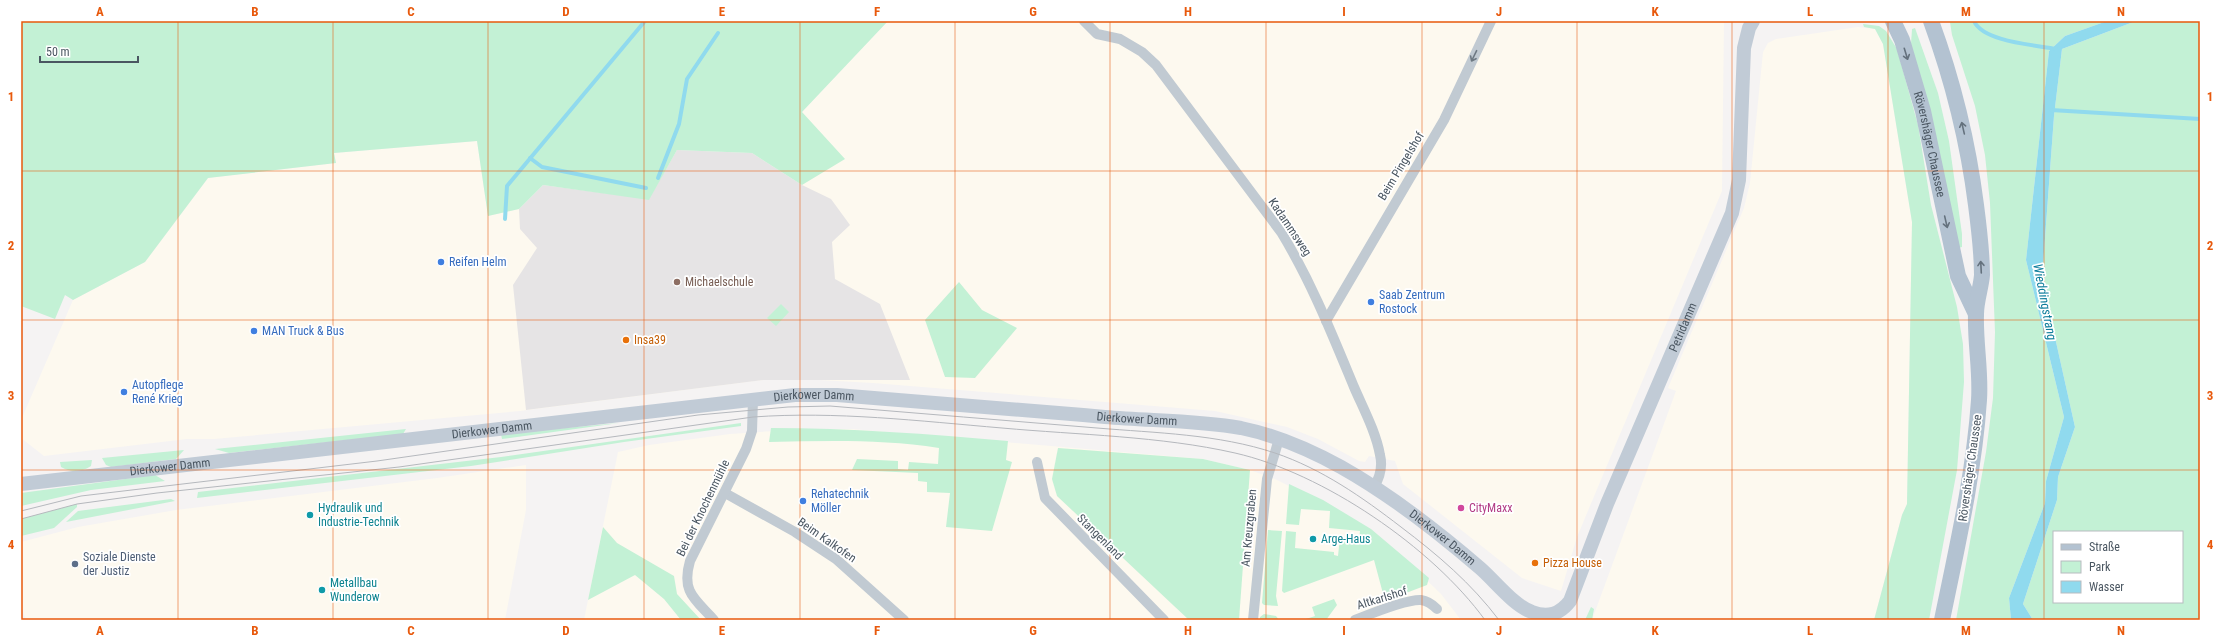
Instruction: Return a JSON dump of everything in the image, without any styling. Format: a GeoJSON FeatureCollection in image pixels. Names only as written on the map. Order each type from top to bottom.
{"type":"FeatureCollection","features":[{"type":"Feature","properties":{"kind":"main road","name":"Rövershäger Chaussee"},"geometry":{"type":"LineString","coordinates":[[1893,21],[1902,40],[1923,111],[1958,276],[1976,314]]}},
{"type":"Feature","properties":{"kind":"main road","name":"Rövershäger Chaussee"},"geometry":{"type":"LineString","coordinates":[[1931,21],[1953,87],[1971,166],[1982,276],[1976,314],[1980,399],[1964,511],[1942,620]]}},
{"type":"Feature","properties":{"kind":"street","name":"Kadammsweg"},"geometry":{"type":"LineString","coordinates":[[1084,21],[1097,34],[1120,40],[1142,52],[1156,65],[1280,231],[1298,261],[1329,328],[1380,455],[1380,478],[1374,487]]}},
{"type":"Feature","properties":{"kind":"street","name":"Beim Pingelshof"},"geometry":{"type":"LineString","coordinates":[[1329,328],[1420,157],[1444,120],[1491,21]]}},
{"type":"Feature","properties":{"kind":"street","name":"Petridamm"},"geometry":{"type":"LineString","coordinates":[[1554,617],[1563,611],[1570,601],[1608,504],[1732,213],[1739,180],[1744,48],[1753,21]]}},
{"type":"Feature","properties":{"kind":"street","name":"Dierkower Damm"},"geometry":{"type":"LineString","coordinates":[[21,484],[795,395],[837,395],[1124,419],[1200,423],[1241,428],[1279,440],[1339,466],[1374,487],[1423,522],[1480,568],[1530,612],[1554,617]]}},
{"type":"Feature","properties":{"kind":"street","name":"Bei der Knochenmühle"},"geometry":{"type":"LineString","coordinates":[[714,620],[690,594],[686,584],[686,573],[690,561],[746,449],[752,433],[752,399]]}},
{"type":"Feature","properties":{"kind":"street","name":"Am Kreuzgraben"},"geometry":{"type":"LineString","coordinates":[[1253,620],[1266,478],[1279,440]]}},
{"type":"Feature","properties":{"kind":"street","name":"Stangenland"},"geometry":{"type":"LineString","coordinates":[[1037,462],[1044,498],[1164,620]]}},
{"type":"Feature","properties":{"kind":"street","name":"Beim Kalkofen"},"geometry":{"type":"LineString","coordinates":[[725,493],[795,532],[836,559],[904,620]]}},
{"type":"Feature","properties":{"kind":"street","name":"Altkarlshof"},"geometry":{"type":"LineString","coordinates":[[1355,620],[1410,602],[1421,600],[1429,602],[1438,609]]}},
{"type":"Feature","properties":{"kind":"shaded area"},"geometry":{"type":"Polygon","coordinates":[[[888,21],[1724,21],[1722,191],[1577,537],[1561,591],[1522,578],[1403,484],[1395,461],[1369,456],[1365,462],[1359,461],[1318,439],[1287,427],[1215,411],[873,383],[819,380],[763,380],[520,411],[214,439],[187,439],[44,456],[21,438],[21,420],[73,300],[145,262],[208,178],[335,163],[334,153],[477,141],[488,216],[519,209],[543,185],[677,150],[752,153],[802,185],[802,112],[888,21]]]}},
{"type":"Feature","properties":{"kind":"shaded area"},"geometry":{"type":"Polygon","coordinates":[[[1858,27],[1875,29],[1883,44],[1912,222],[1907,504],[1902,515],[1874,620],[1592,620],[1676,391],[1668,388],[1744,208],[1750,183],[1763,52],[1768,43],[1776,39],[1858,27]]]}},
{"type":"Feature","properties":{"kind":"shaded area","name":"Michaelschule"},"geometry":{"type":"Polygon","coordinates":[[[677,150],[752,153],[802,185],[831,199],[850,225],[832,242],[835,279],[880,304],[910,380],[763,380],[526,410],[513,285],[537,248],[520,229],[519,209],[543,185],[649,199],[677,150]]]}},
{"type":"Feature","properties":{"kind":"shaded area"},"geometry":{"type":"Polygon","coordinates":[[[804,429],[851,429],[1203,459],[1250,470],[1275,479],[1307,495],[1412,566],[1441,594],[1461,620],[584,620],[618,452],[649,445],[730,434],[804,429]]]}},
{"type":"Feature","properties":{"kind":"shaded area"},"geometry":{"type":"Polygon","coordinates":[[[526,465],[526,510],[505,620],[26,620],[21,606],[21,542],[78,527],[176,510],[437,478],[526,465]]]}},
{"type":"Feature","properties":{"kind":"green space"},"geometry":{"type":"Polygon","coordinates":[[[21,21],[888,21],[802,112],[845,159],[802,185],[752,153],[677,150],[649,200],[543,185],[519,209],[488,216],[477,141],[334,153],[336,163],[208,178],[145,262],[73,300],[65,295],[55,319],[21,306],[21,21]]]}},
{"type":"Feature","properties":{"kind":"green space"},"geometry":{"type":"Polygon","coordinates":[[[2107,21],[2065,36],[2049,51],[2026,260],[2064,417],[2046,481],[2045,503],[2009,598],[2011,620],[1956,620],[1986,452],[1993,398],[1995,332],[1990,203],[1985,155],[1975,106],[1952,35],[1950,22],[2107,21]]]}},
{"type":"Feature","properties":{"kind":"green space"},"geometry":{"type":"Polygon","coordinates":[[[2136,21],[2200,21],[2200,620],[2033,620],[2023,604],[2057,500],[2058,477],[2075,427],[2042,279],[2054,116],[2062,49],[2136,21]]]}},
{"type":"Feature","properties":{"kind":"green space"},"geometry":{"type":"Polygon","coordinates":[[[1863,24],[1879,26],[1886,31],[1897,49],[1918,125],[1931,205],[1957,307],[1963,344],[1964,382],[1957,470],[1929,620],[1874,620],[1902,515],[1907,504],[1912,222],[1883,44],[1875,29],[1864,27],[1863,24]]]}},
{"type":"Feature","properties":{"kind":"green space"},"geometry":{"type":"Polygon","coordinates":[[[1915,28],[1938,93],[1949,141],[1962,234],[1962,247],[1958,248],[1911,44],[1912,29],[1915,28]]]}},
{"type":"Feature","properties":{"kind":"green space"},"geometry":{"type":"Polygon","coordinates":[[[959,282],[982,310],[1017,328],[975,378],[945,377],[925,320],[959,282]]]}},
{"type":"Feature","properties":{"kind":"green space"},"geometry":{"type":"Polygon","coordinates":[[[781,304],[789,312],[776,326],[767,318],[781,304]]]}},
{"type":"Feature","properties":{"kind":"green space"},"geometry":{"type":"Polygon","coordinates":[[[619,423],[502,439],[501,434],[619,423]]]}},
{"type":"Feature","properties":{"kind":"green space"},"geometry":{"type":"Polygon","coordinates":[[[741,423],[741,426],[624,442],[471,466],[197,498],[198,492],[501,457],[741,423]]]}},
{"type":"Feature","properties":{"kind":"green space"},"geometry":{"type":"Polygon","coordinates":[[[771,428],[890,432],[1008,441],[1006,460],[1012,462],[992,531],[946,527],[950,493],[927,492],[927,482],[918,481],[918,473],[852,470],[857,459],[898,461],[898,469],[908,470],[909,462],[938,464],[939,448],[875,442],[769,442],[771,428]]]}},
{"type":"Feature","properties":{"kind":"green space"},"geometry":{"type":"Polygon","coordinates":[[[406,429],[403,434],[229,453],[215,449],[406,429]]]}},
{"type":"Feature","properties":{"kind":"green space"},"geometry":{"type":"Polygon","coordinates":[[[1058,448],[1203,459],[1250,470],[1239,620],[1189,620],[1057,496],[1052,479],[1058,448]]]}},
{"type":"Feature","properties":{"kind":"green space"},"geometry":{"type":"Polygon","coordinates":[[[184,450],[176,459],[111,467],[106,465],[102,458],[184,450]]]}},
{"type":"Feature","properties":{"kind":"green space"},"geometry":{"type":"Polygon","coordinates":[[[92,460],[91,466],[84,470],[76,471],[61,467],[60,462],[92,460]]]}},
{"type":"Feature","properties":{"kind":"green space"},"geometry":{"type":"Polygon","coordinates":[[[155,475],[165,481],[91,490],[21,506],[21,493],[155,475]]]}},
{"type":"Feature","properties":{"kind":"green space"},"geometry":{"type":"Polygon","coordinates":[[[1289,484],[1323,500],[1371,529],[1429,578],[1427,585],[1385,601],[1374,560],[1284,593],[1282,591],[1286,531],[1296,532],[1295,548],[1334,552],[1334,555],[1338,556],[1340,537],[1359,539],[1360,531],[1329,528],[1330,511],[1301,509],[1299,525],[1286,524],[1289,484]]]}},
{"type":"Feature","properties":{"kind":"green space"},"geometry":{"type":"Polygon","coordinates":[[[171,499],[175,501],[66,522],[78,511],[171,499]]]}},
{"type":"Feature","properties":{"kind":"green space"},"geometry":{"type":"Polygon","coordinates":[[[77,504],[77,507],[54,528],[21,536],[21,519],[77,504]]]}},
{"type":"Feature","properties":{"kind":"green space"},"geometry":{"type":"Polygon","coordinates":[[[603,527],[617,543],[674,576],[677,594],[701,620],[681,620],[664,599],[635,575],[588,600],[603,527]]]}},
{"type":"Feature","properties":{"kind":"green space"},"geometry":{"type":"Polygon","coordinates":[[[1268,530],[1282,531],[1276,596],[1278,606],[1264,605],[1262,603],[1268,530]]]}},
{"type":"Feature","properties":{"kind":"green space"},"geometry":{"type":"Polygon","coordinates":[[[1334,599],[1337,605],[1326,620],[1303,620],[1315,616],[1312,607],[1334,599]]]}},
{"type":"Feature","properties":{"kind":"green space"},"geometry":{"type":"Polygon","coordinates":[[[1591,607],[1594,609],[1592,620],[1585,620],[1591,607]]]}},
{"type":"Feature","properties":{"kind":"green space"},"geometry":{"type":"Polygon","coordinates":[[[1264,614],[1276,616],[1279,620],[1260,620],[1260,617],[1264,614]]]}},
{"type":"Feature","properties":{"kind":"water","name":"Wieddingstrang"},"geometry":{"type":"Polygon","coordinates":[[[2107,21],[2136,21],[2062,49],[2054,116],[2042,279],[2075,427],[2058,477],[2057,500],[2023,604],[2033,620],[2011,620],[2009,598],[2045,503],[2046,481],[2064,417],[2026,260],[2049,51],[2065,36],[2107,21]]]}},
{"type":"Feature","properties":{"kind":"waterway"},"geometry":{"type":"LineString","coordinates":[[505,219],[507,186],[645,21]]}},
{"type":"Feature","properties":{"kind":"waterway"},"geometry":{"type":"LineString","coordinates":[[1974,21],[1979,28],[1988,34],[1999,38],[2056,49]]}},
{"type":"Feature","properties":{"kind":"waterway"},"geometry":{"type":"LineString","coordinates":[[658,178],[679,124],[687,79],[718,33]]}},
{"type":"Feature","properties":{"kind":"waterway"},"geometry":{"type":"LineString","coordinates":[[2051,110],[2200,119]]}},
{"type":"Feature","properties":{"kind":"waterway"},"geometry":{"type":"LineString","coordinates":[[530,158],[542,167],[646,188]]}},
{"type":"Feature","properties":{"kind":"tram line"},"geometry":{"type":"LineString","coordinates":[[21,511],[81,496],[377,461],[698,415],[788,407],[830,406],[1187,435],[1231,442],[1275,453],[1309,467],[1341,485],[1386,516],[1428,548],[1453,570],[1477,594],[1499,620]]}},
{"type":"Feature","properties":{"kind":"tram line"},"geometry":{"type":"LineString","coordinates":[[21,519],[77,504],[157,493],[399,467],[753,417],[815,415],[909,420],[1149,439],[1207,447],[1269,463],[1304,477],[1339,495],[1406,540],[1436,566],[1463,593],[1485,620]]}},
{"type":"Feature","properties":{"kind":"place","name":"Reifen Helm"},"geometry":{"type":"Point","coordinates":[441,262]}},
{"type":"Feature","properties":{"kind":"place","name":"Michaelschule"},"geometry":{"type":"Point","coordinates":[677,282]}},
{"type":"Feature","properties":{"kind":"place","name":"Saab Zentrum Rostock"},"geometry":{"type":"Point","coordinates":[1371,302]}},
{"type":"Feature","properties":{"kind":"place","name":"MAN Truck & Bus"},"geometry":{"type":"Point","coordinates":[254,331]}},
{"type":"Feature","properties":{"kind":"place","name":"Insa39"},"geometry":{"type":"Point","coordinates":[626,340]}},
{"type":"Feature","properties":{"kind":"place","name":"Autopflege René Krieg"},"geometry":{"type":"Point","coordinates":[124,392]}},
{"type":"Feature","properties":{"kind":"place","name":"Rehatechnik Möller"},"geometry":{"type":"Point","coordinates":[803,501]}},
{"type":"Feature","properties":{"kind":"place","name":"CityMaxx"},"geometry":{"type":"Point","coordinates":[1461,508]}},
{"type":"Feature","properties":{"kind":"place","name":"Hydraulik und Industrie-Technik"},"geometry":{"type":"Point","coordinates":[310,515]}},
{"type":"Feature","properties":{"kind":"place","name":"Arge-Haus"},"geometry":{"type":"Point","coordinates":[1313,539]}},
{"type":"Feature","properties":{"kind":"place","name":"Pizza House"},"geometry":{"type":"Point","coordinates":[1535,563]}},
{"type":"Feature","properties":{"kind":"place","name":"Soziale Dienste der Justiz"},"geometry":{"type":"Point","coordinates":[75,564]}},
{"type":"Feature","properties":{"kind":"place","name":"Metallbau Wunderow"},"geometry":{"type":"Point","coordinates":[322,590]}}]}
